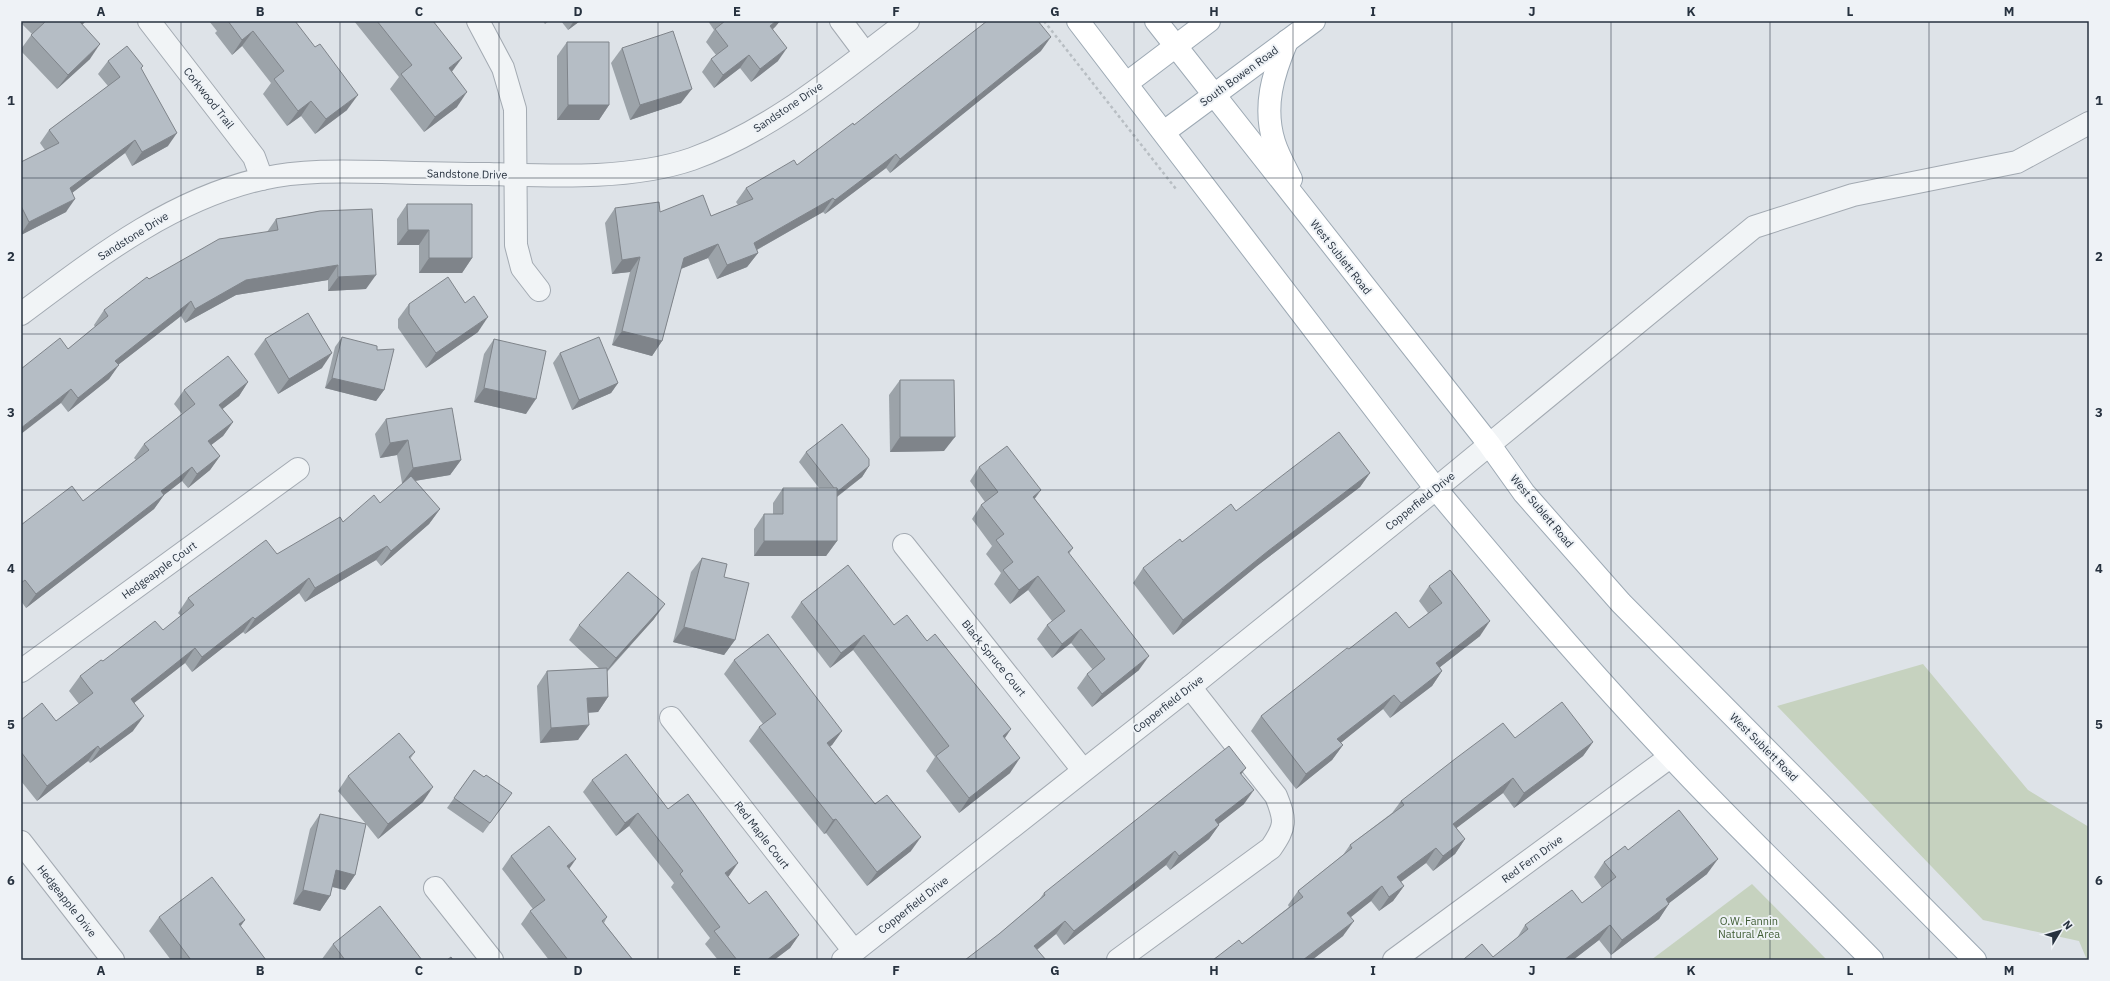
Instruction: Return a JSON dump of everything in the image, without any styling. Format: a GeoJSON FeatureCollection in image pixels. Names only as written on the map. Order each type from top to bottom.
{"type":"FeatureCollection","features":[{"type":"Feature","properties":{"kind":"main road"},"geometry":{"type":"LineString","coordinates":[[1078,21],[1127,83],[1436,489],[1580,658],[1670,757],[1872,960]]}},
{"type":"Feature","properties":{"kind":"main road","name":"West Sublett Road"},"geometry":{"type":"LineString","coordinates":[[1156,21],[1489,444],[1524,493],[1621,603],[1975,960]]}},
{"type":"Feature","properties":{"kind":"main road"},"geometry":{"type":"LineString","coordinates":[[1127,83],[1209,21]]}},
{"type":"Feature","properties":{"kind":"main road","name":"South Bowen Road"},"geometry":{"type":"LineString","coordinates":[[1164,132],[1213,94],[1314,21]]}},
{"type":"Feature","properties":{"kind":"main road"},"geometry":{"type":"LineString","coordinates":[[1287,41],[1274,70],[1269,103],[1274,142],[1304,209]]}},
{"type":"Feature","properties":{"kind":"street","name":"Corkwood Trail"},"geometry":{"type":"LineString","coordinates":[[149,21],[254,157],[262,179]]}},
{"type":"Feature","properties":{"kind":"street"},"geometry":{"type":"LineString","coordinates":[[478,21],[503,68],[515,108],[517,175],[516,245],[522,268],[538,290]]}},
{"type":"Feature","properties":{"kind":"street"},"geometry":{"type":"LineString","coordinates":[[841,21],[865,53]]}},
{"type":"Feature","properties":{"kind":"street","name":"Sandstone Drive"},"geometry":{"type":"LineString","coordinates":[[21,314],[100,256],[146,225],[189,203],[229,188],[262,179],[302,173],[349,171],[517,175],[595,175],[656,168],[691,159],[756,130],[908,21]]}},
{"type":"Feature","properties":{"kind":"street","name":"Copperfield Drive"},"geometry":{"type":"LineString","coordinates":[[848,956],[1190,687],[1436,489],[1489,444],[1548,398],[1754,227],[1853,196],[2016,162],[2089,123]]}},
{"type":"Feature","properties":{"kind":"street","name":"Hedgeapple Court"},"geometry":{"type":"LineString","coordinates":[[21,671],[298,469]]}},
{"type":"Feature","properties":{"kind":"street","name":"Black Spruce Court"},"geometry":{"type":"LineString","coordinates":[[904,545],[1083,770]]}},
{"type":"Feature","properties":{"kind":"street"},"geometry":{"type":"LineString","coordinates":[[1118,960],[1271,848],[1280,834],[1284,815],[1276,796],[1190,687]]}},
{"type":"Feature","properties":{"kind":"street","name":"Red Maple Court"},"geometry":{"type":"LineString","coordinates":[[671,718],[848,956]]}},
{"type":"Feature","properties":{"kind":"street","name":"Red Fern Drive"},"geometry":{"type":"LineString","coordinates":[[1394,960],[1670,757]]}},
{"type":"Feature","properties":{"kind":"street","name":"Hedgeapple Drive"},"geometry":{"type":"LineString","coordinates":[[21,842],[113,960]]}},
{"type":"Feature","properties":{"kind":"street"},"geometry":{"type":"LineString","coordinates":[[435,888],[492,960]]}},
{"type":"Feature","properties":{"kind":"green space"},"geometry":{"type":"Polygon","coordinates":[[[1923,664],[2028,790],[2089,827],[2089,960],[2087,960],[2079,941],[1983,920],[1777,706],[1923,664]]]}},
{"type":"Feature","properties":{"kind":"green space","name":"O.W. Fannin Natural Area"},"geometry":{"type":"Polygon","coordinates":[[[1752,884],[1827,960],[1651,960],[1752,884]]]}},
{"type":"Feature","properties":{"kind":"building"},"geometry":{"type":"Polygon","coordinates":[[[44,21],[80,21],[100,44],[68,75],[31,35],[45,22],[44,21]]]}},
{"type":"Feature","properties":{"kind":"building"},"geometry":{"type":"Polygon","coordinates":[[[228,21],[295,21],[315,47],[320,44],[358,95],[326,119],[311,101],[298,111],[274,79],[284,71],[253,31],[242,40],[228,21]]]}},
{"type":"Feature","properties":{"kind":"building"},"geometry":{"type":"Polygon","coordinates":[[[377,21],[433,21],[462,58],[449,68],[467,92],[435,117],[401,74],[412,65],[377,21]]]}},
{"type":"Feature","properties":{"kind":"building"},"geometry":{"type":"Polygon","coordinates":[[[725,21],[776,21],[770,26],[787,48],[760,69],[749,55],[723,75],[711,59],[728,46],[715,29],[725,21]]]}},
{"type":"Feature","properties":{"kind":"building"},"geometry":{"type":"Polygon","coordinates":[[[987,21],[1038,21],[1051,37],[900,159],[896,154],[835,200],[833,198],[754,243],[758,253],[727,265],[718,244],[684,258],[662,341],[622,331],[640,257],[622,260],[615,208],[659,202],[660,212],[703,195],[711,216],[753,199],[746,188],[794,160],[797,165],[853,123],[854,125],[987,21]]]}},
{"type":"Feature","properties":{"kind":"building"},"geometry":{"type":"Polygon","coordinates":[[[673,31],[692,89],[640,105],[622,48],[673,31]]]}},
{"type":"Feature","properties":{"kind":"building"},"geometry":{"type":"Polygon","coordinates":[[[567,42],[609,42],[609,105],[568,105],[567,42]]]}},
{"type":"Feature","properties":{"kind":"building"},"geometry":{"type":"Polygon","coordinates":[[[127,46],[143,66],[141,68],[177,133],[142,152],[135,140],[70,188],[75,199],[29,222],[21,206],[21,162],[59,143],[49,130],[120,77],[108,61],[127,46]]]}},
{"type":"Feature","properties":{"kind":"building"},"geometry":{"type":"Polygon","coordinates":[[[407,204],[472,204],[472,258],[429,258],[429,230],[408,230],[407,204]]]}},
{"type":"Feature","properties":{"kind":"building"},"geometry":{"type":"Polygon","coordinates":[[[372,209],[376,275],[338,277],[338,265],[246,280],[195,309],[191,301],[115,361],[119,365],[78,398],[71,389],[21,428],[21,369],[60,338],[68,349],[108,316],[104,310],[147,277],[149,279],[219,239],[278,230],[276,219],[320,211],[372,209]]]}},
{"type":"Feature","properties":{"kind":"building"},"geometry":{"type":"Polygon","coordinates":[[[448,277],[465,303],[474,296],[488,317],[436,353],[409,314],[409,304],[448,277]]]}},
{"type":"Feature","properties":{"kind":"building"},"geometry":{"type":"Polygon","coordinates":[[[308,313],[332,353],[289,379],[265,339],[308,313]]]}},
{"type":"Feature","properties":{"kind":"building"},"geometry":{"type":"Polygon","coordinates":[[[342,337],[377,346],[377,350],[394,349],[384,390],[332,378],[342,337]]]}},
{"type":"Feature","properties":{"kind":"building"},"geometry":{"type":"Polygon","coordinates":[[[599,337],[618,383],[579,400],[560,353],[599,337]]]}},
{"type":"Feature","properties":{"kind":"building"},"geometry":{"type":"Polygon","coordinates":[[[494,339],[546,351],[536,399],[484,388],[494,339]]]}},
{"type":"Feature","properties":{"kind":"building"},"geometry":{"type":"Polygon","coordinates":[[[228,356],[248,382],[219,405],[233,422],[208,441],[220,456],[197,474],[192,467],[161,491],[164,495],[36,594],[25,580],[21,583],[21,525],[72,486],[83,501],[149,450],[144,444],[195,404],[184,390],[228,356]]]}},
{"type":"Feature","properties":{"kind":"building"},"geometry":{"type":"Polygon","coordinates":[[[900,380],[954,380],[955,437],[900,437],[900,380]]]}},
{"type":"Feature","properties":{"kind":"building"},"geometry":{"type":"Polygon","coordinates":[[[452,408],[461,460],[413,468],[408,440],[390,443],[386,419],[452,408]]]}},
{"type":"Feature","properties":{"kind":"building"},"geometry":{"type":"Polygon","coordinates":[[[842,424],[869,459],[869,466],[837,492],[837,488],[834,488],[806,452],[842,424]]]}},
{"type":"Feature","properties":{"kind":"building"},"geometry":{"type":"Polygon","coordinates":[[[1339,432],[1370,473],[1268,551],[1183,620],[1143,568],[1180,539],[1182,542],[1231,504],[1236,511],[1339,432]]]}},
{"type":"Feature","properties":{"kind":"building"},"geometry":{"type":"Polygon","coordinates":[[[1007,446],[1041,490],[1033,497],[1073,548],[1068,552],[1149,656],[1102,694],[1087,674],[1105,659],[1081,629],[1062,644],[1047,625],[1065,611],[1038,576],[1019,590],[1003,570],[1013,562],[996,540],[1004,534],[981,505],[998,492],[979,467],[1007,446]]]}},
{"type":"Feature","properties":{"kind":"building"},"geometry":{"type":"Polygon","coordinates":[[[411,476],[440,509],[391,551],[387,546],[315,588],[309,578],[255,619],[253,617],[202,657],[195,648],[131,699],[144,716],[100,749],[98,746],[47,786],[21,752],[21,720],[42,703],[56,721],[93,693],[80,676],[101,660],[103,661],[155,621],[163,630],[194,605],[188,598],[266,540],[277,554],[340,517],[343,522],[374,495],[380,503],[411,476]]]}},
{"type":"Feature","properties":{"kind":"building"},"geometry":{"type":"Polygon","coordinates":[[[783,488],[837,488],[837,541],[764,541],[764,514],[783,514],[783,488]]]}},
{"type":"Feature","properties":{"kind":"building"},"geometry":{"type":"Polygon","coordinates":[[[702,558],[727,564],[724,577],[749,583],[735,640],[684,627],[702,558]]]}},
{"type":"Feature","properties":{"kind":"building"},"geometry":{"type":"Polygon","coordinates":[[[848,565],[894,625],[907,615],[927,641],[935,634],[1011,729],[1003,736],[1020,758],[969,798],[936,756],[949,746],[864,635],[841,653],[801,602],[848,565]]]}},
{"type":"Feature","properties":{"kind":"building"},"geometry":{"type":"Polygon","coordinates":[[[1450,570],[1490,621],[1436,663],[1442,671],[1401,703],[1394,695],[1337,739],[1343,745],[1306,774],[1261,716],[1347,648],[1349,649],[1396,612],[1409,628],[1442,603],[1429,586],[1450,570]]]}},
{"type":"Feature","properties":{"kind":"building"},"geometry":{"type":"Polygon","coordinates":[[[628,572],[665,604],[616,658],[579,625],[628,572]]]}},
{"type":"Feature","properties":{"kind":"building"},"geometry":{"type":"Polygon","coordinates":[[[768,634],[842,731],[827,743],[875,804],[887,795],[921,837],[877,872],[836,819],[833,820],[759,727],[776,714],[734,660],[768,634]]]}},
{"type":"Feature","properties":{"kind":"building"},"geometry":{"type":"Polygon","coordinates":[[[607,668],[608,697],[587,698],[589,725],[551,728],[547,671],[607,668]]]}},
{"type":"Feature","properties":{"kind":"building"},"geometry":{"type":"Polygon","coordinates":[[[1562,702],[1593,742],[1524,793],[1513,778],[1453,824],[1465,839],[1443,856],[1436,848],[1397,877],[1404,886],[1389,897],[1382,886],[1347,913],[1354,921],[1303,960],[1213,960],[1239,940],[1242,944],[1303,897],[1298,891],[1352,848],[1350,845],[1404,805],[1401,801],[1503,723],[1515,738],[1562,702]]]}},
{"type":"Feature","properties":{"kind":"building"},"geometry":{"type":"Polygon","coordinates":[[[399,733],[415,752],[409,757],[433,787],[388,824],[348,776],[399,733]]]}},
{"type":"Feature","properties":{"kind":"building"},"geometry":{"type":"Polygon","coordinates":[[[1229,746],[1246,768],[1240,773],[1254,790],[1215,820],[1219,825],[1179,856],[1175,851],[1074,931],[1065,921],[1034,946],[1046,960],[965,960],[999,934],[1045,895],[1044,893],[1229,746]]]}},
{"type":"Feature","properties":{"kind":"building"},"geometry":{"type":"Polygon","coordinates":[[[626,754],[668,809],[688,794],[738,863],[725,873],[749,904],[766,891],[799,935],[767,960],[737,960],[714,931],[720,927],[680,874],[683,871],[638,813],[625,823],[592,780],[626,754]]]}},
{"type":"Feature","properties":{"kind":"building"},"geometry":{"type":"Polygon","coordinates":[[[474,770],[484,777],[486,775],[512,793],[490,823],[454,798],[474,770]]]}},
{"type":"Feature","properties":{"kind":"building"},"geometry":{"type":"Polygon","coordinates":[[[1679,810],[1718,859],[1666,899],[1669,904],[1622,940],[1610,925],[1564,960],[1464,959],[1482,944],[1493,957],[1528,929],[1525,925],[1572,890],[1582,903],[1616,877],[1604,862],[1625,846],[1628,850],[1679,810]]]}},
{"type":"Feature","properties":{"kind":"building"},"geometry":{"type":"Polygon","coordinates":[[[320,814],[366,824],[355,875],[336,870],[330,896],[303,890],[320,814]]]}},
{"type":"Feature","properties":{"kind":"building"},"geometry":{"type":"Polygon","coordinates":[[[549,826],[576,859],[567,866],[607,917],[602,921],[633,960],[568,960],[530,911],[545,900],[511,856],[549,826]]]}},
{"type":"Feature","properties":{"kind":"building"},"geometry":{"type":"Polygon","coordinates":[[[212,877],[245,920],[239,924],[266,960],[191,960],[159,917],[212,877]]]}},
{"type":"Feature","properties":{"kind":"building"},"geometry":{"type":"Polygon","coordinates":[[[380,906],[422,960],[345,960],[333,944],[380,906]]]}}]}
